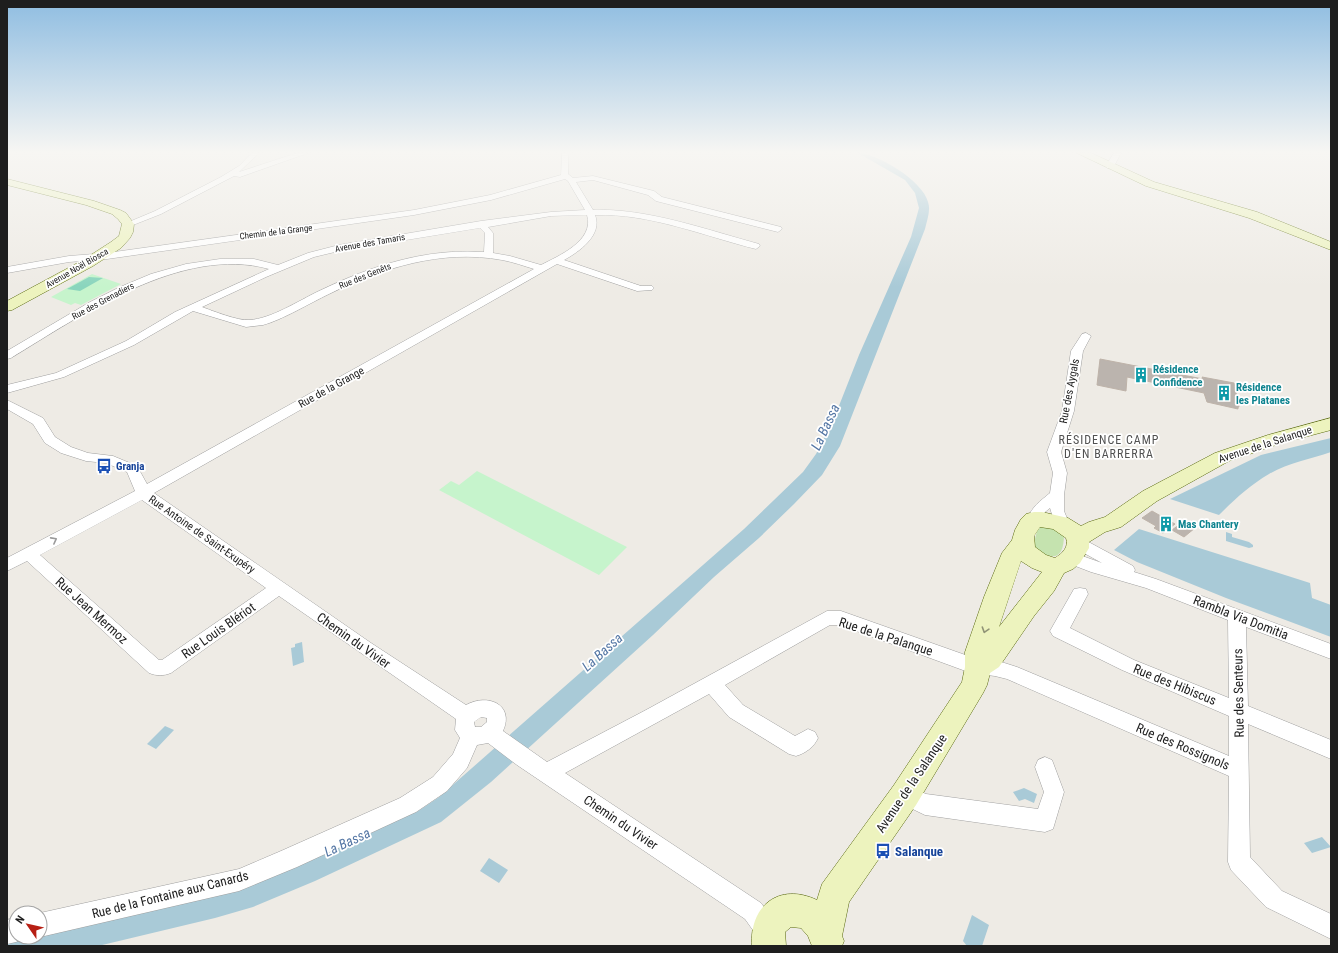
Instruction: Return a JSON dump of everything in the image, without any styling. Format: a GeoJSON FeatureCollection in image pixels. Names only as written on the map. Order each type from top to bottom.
{"type":"FeatureCollection","features":[{"type":"Feature","properties":{"kind":"main road"},"geometry":{"type":"LineString","coordinates":[[68,197],[116,212],[125,220]]}},
{"type":"Feature","properties":{"kind":"main road"},"geometry":{"type":"LineString","coordinates":[[1195,197],[1253,215],[1331,246]]}},
{"type":"Feature","properties":{"kind":"main road","name":"Avenue Noël Biosca"},"geometry":{"type":"LineString","coordinates":[[7,307],[100,256],[124,238],[127,232],[125,220]]}},
{"type":"Feature","properties":{"kind":"main road","name":"Avenue de la Salanque"},"geometry":{"type":"LineString","coordinates":[[978,667],[990,659],[1025,609],[1046,585],[1069,543],[1097,527],[1113,522],[1150,496],[1222,457],[1275,439],[1331,424]]}},
{"type":"Feature","properties":{"kind":"main road"},"geometry":{"type":"LineString","coordinates":[[1022,544],[1026,552],[1042,563],[1069,543],[1043,519],[1034,519]]}},
{"type":"Feature","properties":{"kind":"main road","name":"Avenue de la Salanque"},"geometry":{"type":"LineString","coordinates":[[789,928],[834,896],[905,795],[974,685],[978,667],[978,652],[996,597],[1013,553],[1022,544],[1028,526],[1034,519]]}},
{"type":"Feature","properties":{"kind":"main road"},"geometry":{"type":"LineString","coordinates":[[996,597],[1025,609]]}},
{"type":"Feature","properties":{"kind":"street"},"geometry":{"type":"LineString","coordinates":[[125,220],[151,216],[187,197]]}},
{"type":"Feature","properties":{"kind":"street","name":"Chemin de la Grange"},"geometry":{"type":"LineString","coordinates":[[7,270],[68,259],[396,216],[485,197]]}},
{"type":"Feature","properties":{"kind":"street","name":"Rue de la Grange"},"geometry":{"type":"LineString","coordinates":[[7,565],[143,493],[472,307],[557,262],[572,252],[588,238],[593,230],[594,221],[580,197]]}},
{"type":"Feature","properties":{"kind":"street","name":"Chemin de la Grange"},"geometry":{"type":"LineString","coordinates":[[657,197],[778,229]]}},
{"type":"Feature","properties":{"kind":"street","name":"Avenue des Tamaris"},"geometry":{"type":"LineString","coordinates":[[7,388],[60,375],[81,366],[130,343],[193,308],[277,268],[325,251],[481,224],[551,214],[589,212],[610,212],[639,215],[756,246]]}},
{"type":"Feature","properties":{"kind":"street"},"geometry":{"type":"LineString","coordinates":[[727,238],[750,222]]}},
{"type":"Feature","properties":{"kind":"street"},"geometry":{"type":"LineString","coordinates":[[481,224],[489,234],[488,255]]}},
{"type":"Feature","properties":{"kind":"street","name":"Rue des Genêts"},"geometry":{"type":"LineString","coordinates":[[193,308],[246,324],[263,322],[362,275],[390,265],[442,256],[488,255],[510,259],[544,269]]}},
{"type":"Feature","properties":{"kind":"street","name":"Rue des Grenadiers"},"geometry":{"type":"LineString","coordinates":[[7,356],[102,299],[135,283],[158,275],[200,264],[227,261],[256,262],[277,268]]}},
{"type":"Feature","properties":{"kind":"street"},"geometry":{"type":"LineString","coordinates":[[557,262],[640,289],[648,288]]}},
{"type":"Feature","properties":{"kind":"street","name":"Rue des Aygals"},"geometry":{"type":"LineString","coordinates":[[1069,543],[1057,511],[1057,495],[1060,473],[1054,452],[1068,412],[1077,352],[1086,336]]}},
{"type":"Feature","properties":{"kind":"street"},"geometry":{"type":"LineString","coordinates":[[7,404],[38,420],[50,440],[66,450],[86,457],[108,459],[132,469],[139,481],[143,493]]}},
{"type":"Feature","properties":{"kind":"street","name":"Rue Antoine de Saint-Exupéry"},"geometry":{"type":"LineString","coordinates":[[143,493],[261,575]]}},
{"type":"Feature","properties":{"kind":"street"},"geometry":{"type":"LineString","coordinates":[[1034,519],[1039,509],[1057,495]]}},
{"type":"Feature","properties":{"kind":"street","name":"Rambla Via Domitia"},"geometry":{"type":"LineString","coordinates":[[1069,543],[1097,568],[1150,583],[1331,652]]}},
{"type":"Feature","properties":{"kind":"street","name":"Rue Jean Mermoz"},"geometry":{"type":"LineString","coordinates":[[28,553],[155,668]]}},
{"type":"Feature","properties":{"kind":"street","name":"Chemin du Vivier"},"geometry":{"type":"LineString","coordinates":[[261,575],[482,731],[789,928]]}},
{"type":"Feature","properties":{"kind":"street","name":"Rue Louis Blériot"},"geometry":{"type":"LineString","coordinates":[[155,668],[165,668],[278,588]]}},
{"type":"Feature","properties":{"kind":"street","name":"Rue des Hibiscus"},"geometry":{"type":"LineString","coordinates":[[1080,594],[1059,631],[1128,665],[1331,750]]}},
{"type":"Feature","properties":{"kind":"street","name":"Rue des Senteurs"},"geometry":{"type":"LineString","coordinates":[[1237,616],[1239,770]]}},
{"type":"Feature","properties":{"kind":"street","name":"Rue de la Palanque"},"geometry":{"type":"LineString","coordinates":[[547,772],[712,684],[827,618],[841,618],[978,667]]}},
{"type":"Feature","properties":{"kind":"street","name":"Rue des Rossignols"},"geometry":{"type":"LineString","coordinates":[[978,667],[995,668],[1011,672],[1239,770],[1239,862],[1274,899],[1331,927]]}},
{"type":"Feature","properties":{"kind":"street"},"geometry":{"type":"LineString","coordinates":[[712,684],[736,711],[796,747],[808,738]]}},
{"type":"Feature","properties":{"kind":"street","name":"Rue de la Fontaine aux Canards"},"geometry":{"type":"LineString","coordinates":[[48,923],[239,880],[289,859],[408,805],[440,784],[460,761],[482,731]]}},
{"type":"Feature","properties":{"kind":"street"},"geometry":{"type":"LineString","coordinates":[[905,795],[925,804],[1045,821],[1054,792],[1046,767]]}},
{"type":"Feature","properties":{"kind":"green space"},"geometry":{"type":"Polygon","coordinates":[[[92,274],[121,284],[81,305],[75,303],[71,305],[51,297],[92,274]]]}},
{"type":"Feature","properties":{"kind":"green space"},"geometry":{"type":"Polygon","coordinates":[[[89,277],[103,278],[80,291],[67,289],[89,277]]]}},
{"type":"Feature","properties":{"kind":"green space"},"geometry":{"type":"Polygon","coordinates":[[[477,471],[627,547],[599,575],[439,490],[451,481],[459,485],[477,471]]]}},
{"type":"Feature","properties":{"kind":"green space"},"geometry":{"type":"Polygon","coordinates":[[[1042,525],[1051,525],[1064,534],[1062,549],[1056,556],[1046,555],[1033,547],[1037,531],[1042,525]]]}},
{"type":"Feature","properties":{"kind":"water","name":"La Bassa"},"geometry":{"type":"Polygon","coordinates":[[[916,197],[926,197],[929,208],[925,229],[840,446],[822,475],[759,538],[714,577],[653,635],[491,782],[441,822],[315,881],[253,907],[215,918],[98,946],[7,946],[8,942],[8,945],[48,945],[48,935],[216,892],[418,811],[439,797],[744,529],[803,472],[816,454],[833,421],[859,355],[911,237],[919,208],[916,197]]]}},
{"type":"Feature","properties":{"kind":"water"},"geometry":{"type":"Polygon","coordinates":[[[1331,438],[1331,452],[1276,470],[1242,493],[1219,515],[1170,499],[1261,455],[1331,438]]]}},
{"type":"Feature","properties":{"kind":"water"},"geometry":{"type":"Polygon","coordinates":[[[1139,529],[1310,583],[1312,598],[1331,605],[1331,637],[1226,598],[1137,562],[1114,550],[1139,529]]]}},
{"type":"Feature","properties":{"kind":"water"},"geometry":{"type":"Polygon","coordinates":[[[1226,532],[1232,534],[1232,537],[1249,542],[1253,545],[1253,547],[1249,548],[1226,541],[1226,532]]]}},
{"type":"Feature","properties":{"kind":"water"},"geometry":{"type":"Polygon","coordinates":[[[302,642],[304,662],[293,666],[291,648],[295,647],[295,644],[302,642]]]}},
{"type":"Feature","properties":{"kind":"water"},"geometry":{"type":"Polygon","coordinates":[[[165,726],[174,730],[156,749],[147,744],[165,726]]]}},
{"type":"Feature","properties":{"kind":"water"},"geometry":{"type":"Polygon","coordinates":[[[1024,788],[1037,794],[1034,803],[1025,799],[1019,801],[1013,792],[1024,788]]]}},
{"type":"Feature","properties":{"kind":"water"},"geometry":{"type":"Polygon","coordinates":[[[1322,837],[1331,847],[1312,853],[1304,843],[1322,837]]]}},
{"type":"Feature","properties":{"kind":"water"},"geometry":{"type":"Polygon","coordinates":[[[489,858],[508,870],[499,883],[480,871],[489,858]]]}},
{"type":"Feature","properties":{"kind":"water"},"geometry":{"type":"Polygon","coordinates":[[[972,915],[989,925],[982,946],[967,946],[963,941],[972,915]]]}},
{"type":"Feature","properties":{"kind":"building"},"geometry":{"type":"Polygon","coordinates":[[[1100,359],[1203,379],[1202,377],[1234,383],[1239,407],[1238,409],[1207,402],[1204,393],[1127,377],[1126,391],[1097,385],[1100,359]]]}},
{"type":"Feature","properties":{"kind":"building","name":"Mas Chantery"},"geometry":{"type":"Polygon","coordinates":[[[1152,511],[1175,524],[1163,533],[1154,528],[1156,526],[1142,518],[1152,511]]]}},
{"type":"Feature","properties":{"kind":"building"},"geometry":{"type":"Polygon","coordinates":[[[1183,522],[1195,528],[1184,537],[1172,530],[1183,522]]]}},
{"type":"Feature","properties":{"kind":"place","name":"Résidence Confidence"},"geometry":{"type":"Point","coordinates":[1141,375]}},
{"type":"Feature","properties":{"kind":"place","name":"Résidence les Platanes"},"geometry":{"type":"Point","coordinates":[1224,393]}},
{"type":"Feature","properties":{"kind":"place","name":"Granja"},"geometry":{"type":"Point","coordinates":[104,466]}},
{"type":"Feature","properties":{"kind":"place","name":"Mas Chantery"},"geometry":{"type":"Point","coordinates":[1166,524]}},
{"type":"Feature","properties":{"kind":"place","name":"Salanque"},"geometry":{"type":"Point","coordinates":[883,851]}},
{"type":"Feature","properties":{"kind":"district","name":"RÉSIDENCE CAMP D'EN BARRERRA"},"geometry":{"type":"Point","coordinates":[1109,447]}}]}
